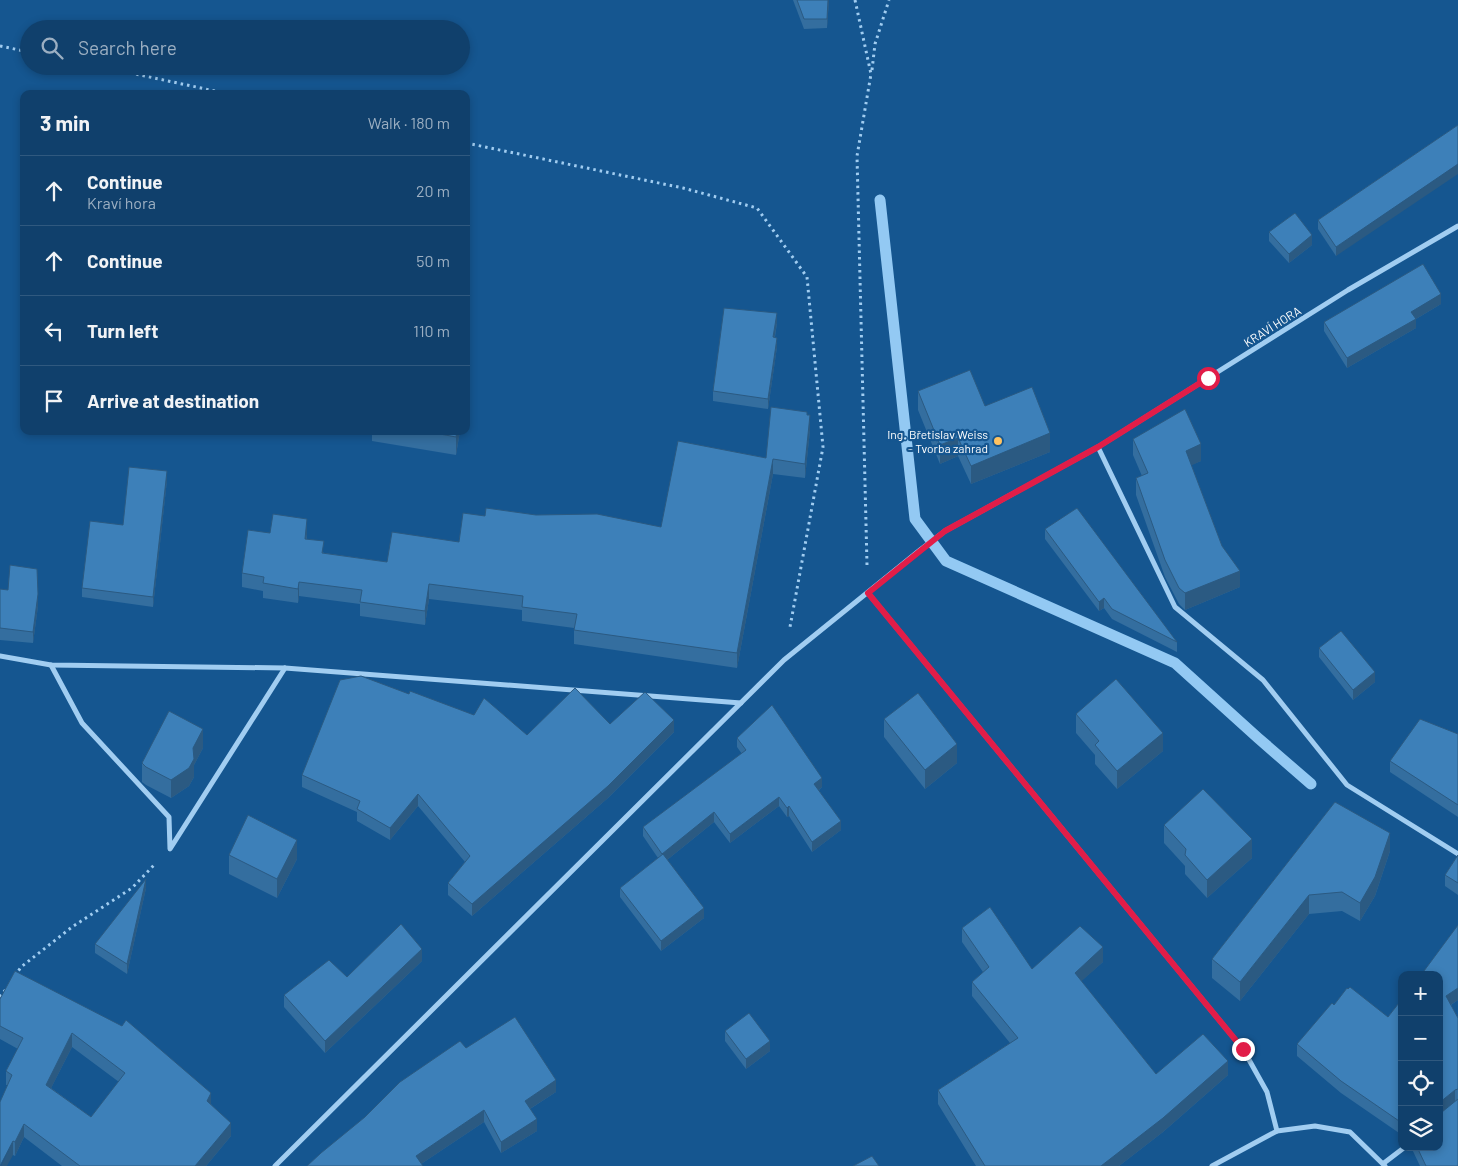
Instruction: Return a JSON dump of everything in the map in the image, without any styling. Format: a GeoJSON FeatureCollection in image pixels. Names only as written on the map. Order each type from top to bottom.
{"type":"FeatureCollection","features":[{"type":"Feature","properties":{"kind":"street","name":"KRAVÍ HORA"},"geometry":{"type":"LineString","coordinates":[[275,1166],[784,660],[920,550],[945,531],[1098,447],[1348,290],[1458,226]]}},
{"type":"Feature","properties":{"kind":"street"},"geometry":{"type":"LineString","coordinates":[[1098,447],[1175,608],[1262,680],[1347,785],[1458,854]]}},
{"type":"Feature","properties":{"kind":"street"},"geometry":{"type":"LineString","coordinates":[[868,593],[1243,1049],[1267,1092],[1277,1131]]}},
{"type":"Feature","properties":{"kind":"street"},"geometry":{"type":"LineString","coordinates":[[0,656],[51,665],[285,668],[741,703]]}},
{"type":"Feature","properties":{"kind":"street"},"geometry":{"type":"LineString","coordinates":[[51,665],[82,722],[169,817],[170,849]]}},
{"type":"Feature","properties":{"kind":"street"},"geometry":{"type":"LineString","coordinates":[[170,849],[285,668]]}},
{"type":"Feature","properties":{"kind":"street"},"geometry":{"type":"LineString","coordinates":[[1212,1166],[1277,1131],[1315,1126],[1350,1132],[1385,1165],[1401,1151]]}},
{"type":"Feature","properties":{"kind":"path"},"geometry":{"type":"LineString","coordinates":[[855,0],[871,74]]}},
{"type":"Feature","properties":{"kind":"path"},"geometry":{"type":"LineString","coordinates":[[868,593],[856,156],[871,74],[874,44],[889,0]]}},
{"type":"Feature","properties":{"kind":"path"},"geometry":{"type":"LineString","coordinates":[[0,46],[20,50]]}},
{"type":"Feature","properties":{"kind":"path"},"geometry":{"type":"LineString","coordinates":[[140,75],[210,90]]}},
{"type":"Feature","properties":{"kind":"path"},"geometry":{"type":"LineString","coordinates":[[470,144],[683,188],[757,208],[807,278],[823,447],[784,660]]}},
{"type":"Feature","properties":{"kind":"path"},"geometry":{"type":"LineString","coordinates":[[0,997],[20,967],[72,927],[132,888],[170,849]]}},
{"type":"Feature","properties":{"kind":"building"},"geometry":{"type":"Polygon","coordinates":[[[797,0],[828,0],[827,19],[804,19],[797,0]]]}},
{"type":"Feature","properties":{"kind":"building"},"geometry":{"type":"Polygon","coordinates":[[[1458,125],[1458,164],[1336,247],[1318,220],[1458,125]]]}},
{"type":"Feature","properties":{"kind":"building"},"geometry":{"type":"Polygon","coordinates":[[[1295,213],[1312,235],[1289,254],[1269,232],[1295,213]]]}},
{"type":"Feature","properties":{"kind":"building"},"geometry":{"type":"Polygon","coordinates":[[[1423,264],[1441,294],[1411,312],[1416,319],[1347,358],[1324,322],[1423,264]]]}},
{"type":"Feature","properties":{"kind":"building"},"geometry":{"type":"Polygon","coordinates":[[[724,308],[777,313],[773,337],[777,338],[768,399],[713,391],[724,308]]]}},
{"type":"Feature","properties":{"kind":"building"},"geometry":{"type":"Polygon","coordinates":[[[970,370],[985,406],[1032,387],[1050,433],[971,466],[958,438],[940,445],[918,391],[970,370]]]}},
{"type":"Feature","properties":{"kind":"building"},"geometry":{"type":"Polygon","coordinates":[[[771,407],[807,412],[807,415],[810,415],[805,464],[773,459],[737,653],[574,630],[577,614],[522,607],[523,596],[429,584],[425,611],[360,602],[362,590],[299,582],[298,589],[263,583],[264,577],[242,573],[248,530],[270,533],[273,514],[307,519],[305,539],[324,541],[322,553],[387,562],[392,532],[459,542],[463,513],[485,516],[486,508],[536,515],[597,514],[661,527],[678,441],[766,458],[771,407]]]}},
{"type":"Feature","properties":{"kind":"building"},"geometry":{"type":"Polygon","coordinates":[[[1185,409],[1201,444],[1186,451],[1222,546],[1240,571],[1185,593],[1179,588],[1165,560],[1136,478],[1148,473],[1133,439],[1185,409]]]}},
{"type":"Feature","properties":{"kind":"building"},"geometry":{"type":"Polygon","coordinates":[[[129,467],[167,471],[153,597],[82,588],[90,521],[123,525],[129,467]]]}},
{"type":"Feature","properties":{"kind":"building"},"geometry":{"type":"Polygon","coordinates":[[[1077,508],[1177,642],[1112,609],[1104,598],[1099,602],[1045,529],[1077,508]]]}},
{"type":"Feature","properties":{"kind":"building"},"geometry":{"type":"Polygon","coordinates":[[[10,565],[37,569],[38,594],[33,632],[0,628],[0,589],[8,590],[10,565]]]}},
{"type":"Feature","properties":{"kind":"building"},"geometry":{"type":"Polygon","coordinates":[[[1341,631],[1375,672],[1353,690],[1319,648],[1341,631]]]}},
{"type":"Feature","properties":{"kind":"building"},"geometry":{"type":"Polygon","coordinates":[[[361,676],[409,694],[410,691],[474,715],[484,698],[527,735],[575,688],[610,724],[645,692],[674,720],[608,786],[472,904],[448,883],[470,856],[418,794],[390,828],[357,809],[360,801],[302,775],[340,680],[361,676]]]}},
{"type":"Feature","properties":{"kind":"building"},"geometry":{"type":"Polygon","coordinates":[[[1116,679],[1163,733],[1117,771],[1095,745],[1099,741],[1076,714],[1116,679]]]}},
{"type":"Feature","properties":{"kind":"building"},"geometry":{"type":"Polygon","coordinates":[[[918,693],[957,744],[925,770],[884,719],[918,693]]]}},
{"type":"Feature","properties":{"kind":"building"},"geometry":{"type":"Polygon","coordinates":[[[772,705],[822,778],[814,784],[841,821],[812,842],[789,806],[787,808],[779,797],[730,834],[714,812],[662,854],[643,827],[746,750],[737,738],[772,705]]]}},
{"type":"Feature","properties":{"kind":"building"},"geometry":{"type":"Polygon","coordinates":[[[169,711],[203,729],[193,748],[194,759],[189,768],[171,780],[142,763],[169,711]]]}},
{"type":"Feature","properties":{"kind":"building"},"geometry":{"type":"Polygon","coordinates":[[[1420,719],[1458,734],[1458,805],[1390,761],[1420,719]]]}},
{"type":"Feature","properties":{"kind":"building"},"geometry":{"type":"Polygon","coordinates":[[[1203,789],[1252,839],[1207,880],[1185,855],[1186,849],[1164,825],[1203,789]]]}},
{"type":"Feature","properties":{"kind":"building"},"geometry":{"type":"Polygon","coordinates":[[[1335,802],[1390,833],[1375,877],[1360,903],[1342,892],[1309,895],[1240,982],[1212,959],[1335,802]]]}},
{"type":"Feature","properties":{"kind":"building"},"geometry":{"type":"Polygon","coordinates":[[[248,815],[297,840],[277,879],[229,855],[248,815]]]}},
{"type":"Feature","properties":{"kind":"building"},"geometry":{"type":"Polygon","coordinates":[[[663,854],[704,908],[661,941],[620,888],[663,854]]]}},
{"type":"Feature","properties":{"kind":"building"},"geometry":{"type":"Polygon","coordinates":[[[1458,855],[1458,883],[1445,875],[1458,855]]]}},
{"type":"Feature","properties":{"kind":"building"},"geometry":{"type":"Polygon","coordinates":[[[146,879],[127,964],[95,944],[146,879]]]}},
{"type":"Feature","properties":{"kind":"building"},"geometry":{"type":"Polygon","coordinates":[[[990,907],[1032,969],[1080,926],[1103,947],[1075,973],[1156,1074],[1203,1034],[1228,1061],[1163,1118],[1101,1166],[985,1166],[938,1090],[1018,1038],[972,982],[989,967],[962,928],[990,907]]]}},
{"type":"Feature","properties":{"kind":"building"},"geometry":{"type":"Polygon","coordinates":[[[401,924],[422,949],[325,1041],[284,995],[329,960],[347,977],[401,924]]]}},
{"type":"Feature","properties":{"kind":"building"},"geometry":{"type":"Polygon","coordinates":[[[1458,925],[1458,988],[1446,996],[1458,1018],[1458,1089],[1443,1100],[1443,971],[1424,971],[1458,925]]]}},
{"type":"Feature","properties":{"kind":"building"},"geometry":{"type":"Polygon","coordinates":[[[15,971],[122,1026],[126,1020],[211,1093],[207,1101],[231,1123],[195,1166],[80,1166],[24,1124],[0,1166],[0,1102],[12,1075],[6,1071],[23,1038],[0,1026],[0,999],[15,971]],[[72,1033],[46,1085],[91,1117],[125,1073],[72,1033]]]}},
{"type":"Feature","properties":{"kind":"building"},"geometry":{"type":"Polygon","coordinates":[[[1350,987],[1388,1017],[1398,1004],[1398,1120],[1341,1081],[1297,1044],[1332,1003],[1334,1005],[1350,987]]]}},
{"type":"Feature","properties":{"kind":"building"},"geometry":{"type":"Polygon","coordinates":[[[749,1013],[770,1041],[746,1059],[725,1031],[749,1013]]]}},
{"type":"Feature","properties":{"kind":"building"},"geometry":{"type":"Polygon","coordinates":[[[515,1017],[556,1080],[525,1101],[537,1119],[501,1142],[484,1110],[416,1156],[423,1166],[307,1166],[365,1117],[400,1082],[460,1041],[466,1048],[515,1017]]]}},
{"type":"Feature","properties":{"kind":"building"},"geometry":{"type":"Polygon","coordinates":[[[1458,1099],[1458,1166],[1426,1166],[1419,1151],[1443,1151],[1443,1111],[1458,1099]]]}},
{"type":"Feature","properties":{"kind":"building"},"geometry":{"type":"Polygon","coordinates":[[[872,1156],[879,1166],[853,1166],[872,1156]]]}},
{"type":"Feature","properties":{"kind":"waterway"},"geometry":{"type":"LineString","coordinates":[[880,200],[915,519],[946,561],[1175,663],[1311,784]]}},
{"type":"Feature","properties":{"kind":"place","name":"Ing. Břetislav Weiss - Tvorba zahrad"},"geometry":{"type":"Point","coordinates":[998,441]}},
{"type":"Feature","properties":{"kind":"route"},"geometry":{"type":"LineString","coordinates":[[1208,378],[1098,447],[945,531],[868,593],[1243,1049]]}}]}
